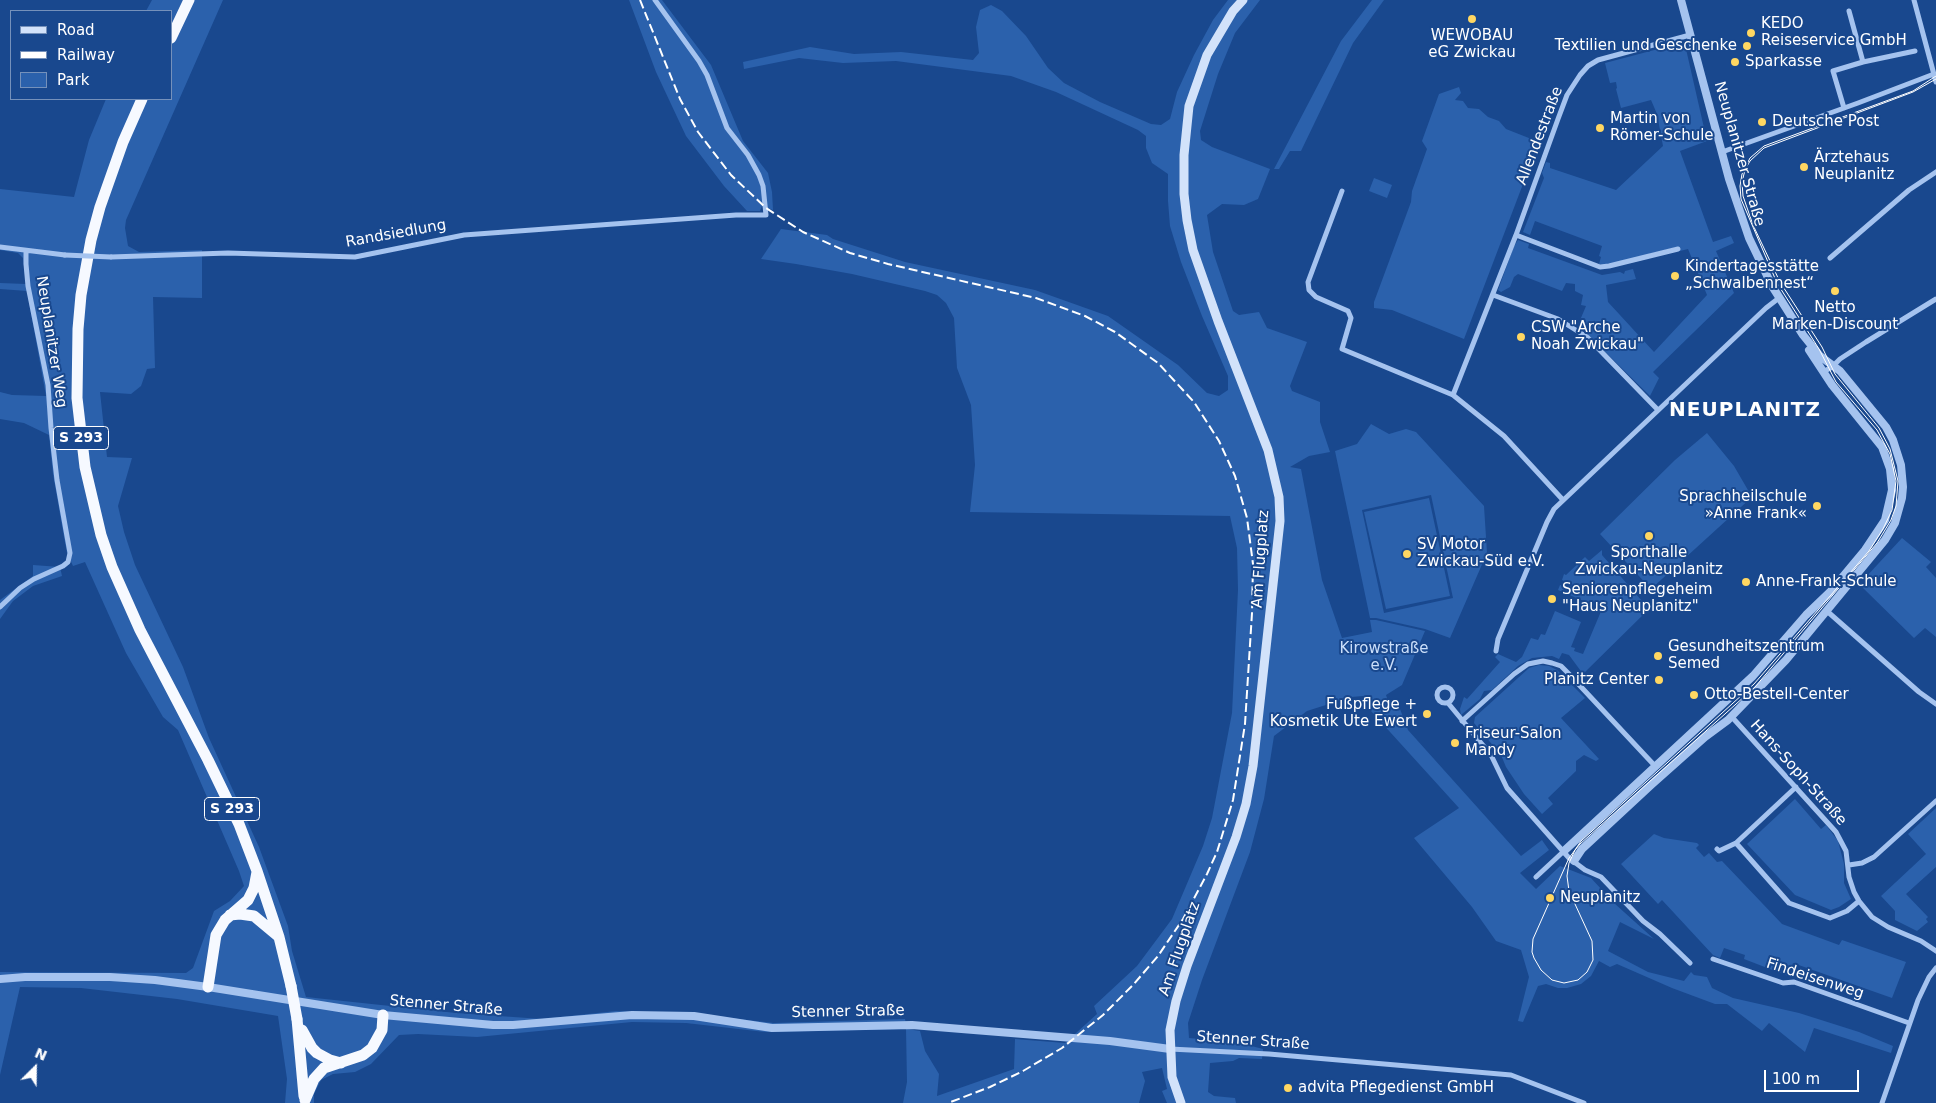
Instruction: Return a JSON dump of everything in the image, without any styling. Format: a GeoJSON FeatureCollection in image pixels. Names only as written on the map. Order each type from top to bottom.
{"type":"FeatureCollection","features":[{"type":"Feature","properties":{"kind":"highway"},"geometry":{"type":"LineString","coordinates":[[172,36],[189,0]]}},
{"type":"Feature","properties":{"kind":"highway","name":"S 293"},"geometry":{"type":"LineString","coordinates":[[142,100],[123,142],[100,207],[82,285],[76,363],[77,398],[84,458],[101,535],[125,599],[224,792],[253,859],[279,936],[291,986],[298,1021],[305,1102]]}},
{"type":"Feature","properties":{"kind":"highway"},"geometry":{"type":"LineString","coordinates":[[208,986],[216,935],[230,915],[248,900],[254,888],[257,871]]}},
{"type":"Feature","properties":{"kind":"highway"},"geometry":{"type":"LineString","coordinates":[[230,915],[254,916],[279,936]]}},
{"type":"Feature","properties":{"kind":"highway"},"geometry":{"type":"LineString","coordinates":[[305,1102],[314,1079],[324,1068],[363,1055],[372,1048],[382,1030],[383,1015]]}},
{"type":"Feature","properties":{"kind":"highway"},"geometry":{"type":"LineString","coordinates":[[298,1021],[317,1054],[342,1063]]}},
{"type":"Feature","properties":{"kind":"main road","name":"Am Flugplatz"},"geometry":{"type":"LineString","coordinates":[[1181,1103],[1172,1077],[1170,1030],[1176,1001],[1197,938],[1236,837],[1246,804],[1253,766],[1279,542],[1279,497],[1268,450],[1218,321],[1199,266],[1187,220],[1184,194],[1184,162],[1189,106],[1207,55],[1233,11],[1243,0]]}},
{"type":"Feature","properties":{"kind":"street","name":"Randsiedlung"},"geometry":{"type":"LineString","coordinates":[[0,246],[65,255],[112,257],[228,253],[355,257],[464,235],[736,215],[766,215],[763,186],[759,175],[727,128],[707,75],[699,61],[655,0]]}},
{"type":"Feature","properties":{"kind":"street","name":"Neuplanitzer Straße"},"geometry":{"type":"LineString","coordinates":[[1574,861],[1582,849],[1705,737],[1731,716],[1786,660],[1828,612],[1841,592],[1890,533],[1900,509],[1903,487],[1901,465],[1893,440],[1886,427],[1840,371],[1820,356],[1803,334],[1779,298],[1749,238],[1729,179],[1681,0]]}},
{"type":"Feature","properties":{"kind":"street"},"geometry":{"type":"LineString","coordinates":[[1914,0],[1936,82]]}},
{"type":"Feature","properties":{"kind":"street"},"geometry":{"type":"LineString","coordinates":[[1849,11],[1863,62]]}},
{"type":"Feature","properties":{"kind":"street","name":"Allendestraße"},"geometry":{"type":"LineString","coordinates":[[1454,395],[1516,235],[1564,103],[1580,75],[1588,66],[1598,60],[1690,35]]}},
{"type":"Feature","properties":{"kind":"street"},"geometry":{"type":"LineString","coordinates":[[1844,108],[1833,71],[1863,62],[1915,51]]}},
{"type":"Feature","properties":{"kind":"street"},"geometry":{"type":"LineString","coordinates":[[1722,152],[1934,74]]}},
{"type":"Feature","properties":{"kind":"street"},"geometry":{"type":"LineString","coordinates":[[1830,258],[1909,190],[1936,172]]}},
{"type":"Feature","properties":{"kind":"street"},"geometry":{"type":"LineString","coordinates":[[1342,191],[1308,282],[1309,290],[1316,297],[1348,311],[1351,318],[1342,349],[1454,395],[1504,436],[1563,500]]}},
{"type":"Feature","properties":{"kind":"street"},"geometry":{"type":"LineString","coordinates":[[1516,235],[1600,267],[1678,249]]}},
{"type":"Feature","properties":{"kind":"street","name":"Neuplanitzer Weg"},"geometry":{"type":"LineString","coordinates":[[0,608],[20,588],[68,562],[71,548],[57,480],[48,385],[28,286],[26,250]]}},
{"type":"Feature","properties":{"kind":"street"},"geometry":{"type":"LineString","coordinates":[[1493,294],[1558,319],[1587,337],[1658,410]]}},
{"type":"Feature","properties":{"kind":"street"},"geometry":{"type":"LineString","coordinates":[[1496,651],[1498,639],[1546,522],[1554,509],[1766,308],[1779,298]]}},
{"type":"Feature","properties":{"kind":"street"},"geometry":{"type":"LineString","coordinates":[[1823,372],[1874,337],[1936,299]]}},
{"type":"Feature","properties":{"kind":"street","name":"Neuplanitzer Straße"},"geometry":{"type":"LineString","coordinates":[[1536,877],[1753,676],[1811,609],[1818,605],[1866,550],[1886,517],[1892,490],[1890,470],[1879,442],[1823,372],[1808,348],[1803,334]]}},
{"type":"Feature","properties":{"kind":"street"},"geometry":{"type":"LineString","coordinates":[[1818,605],[1919,692],[1936,704]]}},
{"type":"Feature","properties":{"kind":"street"},"geometry":{"type":"LineString","coordinates":[[1462,721],[1514,674],[1528,664],[1543,661],[1552,662],[1561,666],[1664,774]]}},
{"type":"Feature","properties":{"kind":"street"},"geometry":{"type":"LineString","coordinates":[[1448,703],[1490,755],[1507,788],[1564,851],[1585,870],[1601,878],[1643,921],[1660,934],[1690,963]]}},
{"type":"Feature","properties":{"kind":"street"},"geometry":{"type":"LineString","coordinates":[[1722,706],[1731,716]]}},
{"type":"Feature","properties":{"kind":"street","name":"Hans-Soph-Straße"},"geometry":{"type":"LineString","coordinates":[[1731,716],[1836,832],[1846,851],[1851,883],[1859,901],[1872,916],[1881,923],[1921,941],[1936,951]]}},
{"type":"Feature","properties":{"kind":"street"},"geometry":{"type":"LineString","coordinates":[[1717,849],[1719,851],[1736,843],[1796,787]]}},
{"type":"Feature","properties":{"kind":"street"},"geometry":{"type":"LineString","coordinates":[[1849,865],[1862,863],[1874,857],[1936,801]]}},
{"type":"Feature","properties":{"kind":"street"},"geometry":{"type":"LineString","coordinates":[[1736,843],[1789,903],[1830,918],[1847,910],[1859,901]]}},
{"type":"Feature","properties":{"kind":"street","name":"Findeisenweg"},"geometry":{"type":"LineString","coordinates":[[1713,959],[1783,983],[1794,982],[1909,1023]]}},
{"type":"Feature","properties":{"kind":"street"},"geometry":{"type":"LineString","coordinates":[[1882,1103],[1909,1023],[1929,977],[1936,968]]}},
{"type":"Feature","properties":{"kind":"street","name":"Stenner Straße"},"geometry":{"type":"LineString","coordinates":[[0,978],[25,976],[110,977],[155,980],[208,986],[383,1015],[493,1025],[632,1015],[694,1016],[772,1028],[912,1024],[1170,1049],[1269,1054],[1511,1075],[1584,1103]]}},
{"type":"Feature","properties":{"kind":"green space","name":"Kirowstraße e.V."},"geometry":{"type":"Polygon","coordinates":[[[152,0],[223,0],[126,220],[125,228],[128,246],[139,252],[202,250],[202,298],[153,297],[155,368],[147,369],[141,386],[131,394],[100,392],[107,457],[132,458],[118,506],[124,532],[135,565],[183,667],[209,738],[259,847],[288,926],[292,951],[306,997],[456,1013],[542,1019],[616,1011],[694,1014],[774,1023],[905,1019],[907,1029],[920,1031],[925,1051],[939,1074],[937,1096],[1014,1069],[1015,1039],[1065,1043],[1097,1014],[1094,1006],[1137,966],[1172,919],[1203,846],[1212,818],[1232,713],[1238,590],[1237,548],[1230,516],[970,512],[975,465],[971,405],[957,368],[954,318],[946,303],[937,295],[925,291],[852,274],[761,259],[781,229],[827,235],[833,239],[905,262],[1035,290],[1108,316],[1178,365],[1207,393],[1219,396],[1228,390],[1228,376],[1181,262],[1170,226],[1168,174],[1152,163],[1146,148],[1146,136],[1138,130],[1056,92],[1011,76],[896,61],[843,63],[799,58],[744,69],[743,62],[810,47],[854,54],[901,52],[973,60],[979,53],[976,27],[980,10],[991,5],[1002,11],[1026,36],[1048,68],[1064,83],[1100,102],[1151,124],[1161,125],[1170,119],[1177,92],[1194,55],[1213,20],[1228,0],[1260,0],[1235,33],[1218,74],[1200,131],[1201,140],[1212,147],[1270,169],[1258,199],[1244,205],[1222,204],[1207,215],[1213,252],[1233,311],[1239,315],[1259,312],[1267,328],[1307,342],[1290,386],[1292,391],[1320,402],[1320,422],[1330,452],[1309,456],[1290,467],[1301,469],[1322,580],[1342,638],[1372,632],[1370,620],[1425,631],[1402,685],[1386,695],[1390,707],[1400,709],[1408,730],[1521,856],[1542,840],[1549,850],[1520,873],[1536,889],[1560,866],[1591,878],[1614,903],[1654,939],[1620,922],[1608,951],[1648,972],[1684,981],[1691,972],[1694,975],[1707,977],[1712,988],[1733,998],[1799,1013],[1859,1032],[1893,1046],[1891,1053],[1814,1028],[1805,1052],[1769,1023],[1762,1031],[1727,1004],[1715,1004],[1617,964],[1610,967],[1599,961],[1591,976],[1581,984],[1567,988],[1558,988],[1546,984],[1538,986],[1523,1022],[1518,1021],[1529,977],[1521,950],[1496,941],[1472,907],[1414,838],[1459,808],[1371,711],[1363,696],[1351,697],[1307,711],[1274,736],[1264,799],[1250,852],[1188,1023],[1189,1038],[1240,1043],[1263,1049],[1262,1059],[1239,1058],[1233,1061],[1210,1063],[1208,1092],[1214,1096],[1235,1098],[1236,1103],[1167,1103],[1162,1091],[1167,1089],[1162,1068],[1142,1072],[1145,1081],[1139,1103],[903,1103],[907,1082],[906,1029],[765,1032],[686,1023],[632,1022],[477,1037],[399,1035],[371,1064],[355,1072],[333,1074],[321,1080],[314,1094],[314,1103],[285,1103],[287,1079],[278,1016],[177,999],[81,988],[20,987],[0,1075],[0,972],[186,973],[193,968],[214,911],[230,901],[244,886],[178,730],[163,717],[126,653],[85,562],[73,566],[67,553],[53,474],[49,435],[24,423],[0,419],[0,392],[12,395],[46,396],[27,291],[0,289],[0,283],[26,284],[23,258],[18,253],[0,250],[0,189],[74,197],[89,140],[106,100],[172,100],[172,10],[147,10],[152,0]]]}},
{"type":"Feature","properties":{"kind":"green space"},"geometry":{"type":"Polygon","coordinates":[[[629,0],[662,0],[711,65],[743,141],[768,173],[773,210],[762,206],[760,211],[747,211],[724,186],[686,136],[656,72],[629,0]]]}},
{"type":"Feature","properties":{"kind":"green space"},"geometry":{"type":"Polygon","coordinates":[[[1372,0],[1384,0],[1353,43],[1301,151],[1290,151],[1279,169],[1274,169],[1341,41],[1372,0]]]}},
{"type":"Feature","properties":{"kind":"green space"},"geometry":{"type":"Polygon","coordinates":[[[1677,44],[1686,49],[1707,141],[1680,151],[1713,242],[1731,236],[1734,243],[1716,251],[1734,293],[1653,372],[1659,378],[1650,396],[1578,325],[1586,306],[1581,305],[1583,295],[1575,291],[1575,284],[1566,283],[1562,291],[1518,274],[1514,277],[1510,287],[1501,292],[1498,290],[1518,240],[1529,244],[1528,248],[1602,275],[1620,272],[1624,274],[1625,271],[1633,269],[1636,279],[1606,285],[1608,302],[1654,352],[1707,295],[1688,249],[1680,251],[1677,247],[1607,265],[1599,264],[1602,246],[1535,221],[1530,235],[1523,232],[1544,178],[1542,173],[1546,162],[1550,163],[1550,168],[1616,190],[1663,146],[1657,114],[1651,100],[1621,108],[1616,82],[1610,83],[1605,63],[1677,44]]]}},
{"type":"Feature","properties":{"kind":"green space"},"geometry":{"type":"Polygon","coordinates":[[[1459,87],[1461,93],[1455,100],[1463,101],[1468,108],[1479,109],[1488,117],[1499,121],[1506,129],[1539,142],[1464,339],[1392,310],[1374,308],[1374,302],[1411,202],[1412,191],[1427,149],[1422,141],[1439,94],[1459,87]]]}},
{"type":"Feature","properties":{"kind":"green space"},"geometry":{"type":"Polygon","coordinates":[[[1374,178],[1392,185],[1387,198],[1369,191],[1374,178]]]}},
{"type":"Feature","properties":{"kind":"green space"},"geometry":{"type":"Polygon","coordinates":[[[1371,424],[1389,434],[1406,429],[1416,432],[1484,506],[1487,553],[1450,638],[1425,629],[1370,618],[1335,451],[1357,444],[1371,424]],[[1431,495],[1362,510],[1384,613],[1453,598],[1431,495]]]}},
{"type":"Feature","properties":{"kind":"green space"},"geometry":{"type":"Polygon","coordinates":[[[1707,433],[1734,466],[1752,497],[1651,589],[1600,534],[1675,460],[1707,433]]]}},
{"type":"Feature","properties":{"kind":"green space","name":"SV Motor Zwickau-Süd e.V."},"geometry":{"type":"Polygon","coordinates":[[[1429,498],[1450,596],[1386,609],[1364,512],[1429,498]]]}},
{"type":"Feature","properties":{"kind":"green space"},"geometry":{"type":"Polygon","coordinates":[[[1902,538],[1931,562],[1926,567],[1936,578],[1936,637],[1925,628],[1914,638],[1863,588],[1866,577],[1902,538]]]}},
{"type":"Feature","properties":{"kind":"green space"},"geometry":{"type":"Polygon","coordinates":[[[1602,550],[1602,555],[1649,609],[1583,674],[1569,655],[1562,653],[1559,659],[1552,656],[1532,658],[1518,666],[1492,690],[1484,691],[1480,699],[1461,715],[1460,709],[1464,697],[1467,699],[1500,662],[1495,657],[1498,654],[1516,662],[1522,657],[1531,638],[1538,640],[1541,634],[1545,635],[1555,611],[1581,622],[1571,647],[1575,648],[1574,651],[1583,654],[1602,609],[1558,590],[1560,585],[1565,586],[1566,582],[1562,580],[1564,574],[1566,575],[1585,557],[1589,561],[1602,550]]]}},
{"type":"Feature","properties":{"kind":"green space"},"geometry":{"type":"Polygon","coordinates":[[[33,565],[60,567],[62,576],[33,586],[13,601],[0,619],[0,600],[33,576],[33,565]]]}},
{"type":"Feature","properties":{"kind":"green space"},"geometry":{"type":"Polygon","coordinates":[[[1539,665],[1549,666],[1557,670],[1585,698],[1561,718],[1599,759],[1596,761],[1584,755],[1576,761],[1576,771],[1548,798],[1553,804],[1542,814],[1524,794],[1506,767],[1501,755],[1474,723],[1475,717],[1529,668],[1539,665]]]}},
{"type":"Feature","properties":{"kind":"green space"},"geometry":{"type":"Polygon","coordinates":[[[1795,799],[1821,829],[1826,825],[1838,841],[1844,864],[1844,883],[1851,899],[1831,910],[1795,895],[1747,844],[1795,799]]]}},
{"type":"Feature","properties":{"kind":"green space"},"geometry":{"type":"Polygon","coordinates":[[[1936,808],[1936,867],[1906,894],[1928,917],[1926,919],[1928,922],[1917,931],[1895,920],[1895,911],[1881,896],[1926,854],[1908,834],[1936,808]]]}},
{"type":"Feature","properties":{"kind":"green space"},"geometry":{"type":"Polygon","coordinates":[[[1654,834],[1664,838],[1697,843],[1699,845],[1696,848],[1704,857],[1709,853],[1717,862],[1722,861],[1782,924],[1839,945],[1842,940],[1906,962],[1892,998],[1793,963],[1788,976],[1744,959],[1745,955],[1724,948],[1720,958],[1713,955],[1662,900],[1658,904],[1621,864],[1654,834]]]}},
{"type":"Feature","properties":{"kind":"tram line"},"geometry":{"type":"LineString","coordinates":[[1936,76],[1913,91],[1764,146],[1750,158],[1742,174],[1740,186],[1741,199],[1777,283],[1819,349],[1836,382],[1877,430],[1890,454],[1896,481],[1892,510],[1869,551],[1754,684],[1581,841],[1575,850],[1569,863],[1567,876],[1569,891],[1592,941],[1593,960],[1587,972],[1578,980],[1564,983],[1552,980],[1541,970],[1534,958],[1532,952],[1533,939],[1569,858],[1575,850],[1580,844],[1755,687],[1877,543],[1891,520],[1896,506],[1898,481],[1890,449],[1879,428],[1835,374],[1822,347],[1780,282],[1753,225],[1743,196],[1742,182],[1745,170],[1750,161],[1764,148],[1913,92],[1936,79]]}},
{"type":"Feature","properties":{"kind":"railway"},"geometry":{"type":"LineString","coordinates":[[640,0],[680,99],[698,132],[731,175],[766,208],[803,232],[850,253],[888,264],[1036,298],[1085,316],[1115,332],[1158,363],[1194,402],[1219,441],[1235,476],[1247,518],[1253,564],[1245,724],[1233,800],[1217,852],[1207,874],[1183,919],[1158,956],[1103,1015],[1062,1048],[1023,1071],[990,1087],[948,1103]]}},
{"type":"Feature","properties":{"kind":"place","name":"WEWOBAU eG Zwickau"},"geometry":{"type":"Point","coordinates":[1472,19]}},
{"type":"Feature","properties":{"kind":"place","name":"KEDO Reiseservice GmbH"},"geometry":{"type":"Point","coordinates":[1751,33]}},
{"type":"Feature","properties":{"kind":"place","name":"Textilien und Geschenke"},"geometry":{"type":"Point","coordinates":[1747,46]}},
{"type":"Feature","properties":{"kind":"place","name":"Sparkasse"},"geometry":{"type":"Point","coordinates":[1735,62]}},
{"type":"Feature","properties":{"kind":"place","name":"Deutsche Post"},"geometry":{"type":"Point","coordinates":[1762,122]}},
{"type":"Feature","properties":{"kind":"place","name":"Martin von Römer-Schule"},"geometry":{"type":"Point","coordinates":[1600,128]}},
{"type":"Feature","properties":{"kind":"place","name":"Ärztehaus Neuplanitz"},"geometry":{"type":"Point","coordinates":[1804,167]}},
{"type":"Feature","properties":{"kind":"place","name":"Kindertagesstätte „Schwalbennest“"},"geometry":{"type":"Point","coordinates":[1675,276]}},
{"type":"Feature","properties":{"kind":"place","name":"Netto Marken-Discount"},"geometry":{"type":"Point","coordinates":[1835,291]}},
{"type":"Feature","properties":{"kind":"place","name":"CSW \"Arche Noah Zwickau\""},"geometry":{"type":"Point","coordinates":[1521,337]}},
{"type":"Feature","properties":{"kind":"place","name":"Sprachheilschule »Anne Frank«"},"geometry":{"type":"Point","coordinates":[1817,506]}},
{"type":"Feature","properties":{"kind":"place","name":"Sporthalle Zwickau-Neuplanitz"},"geometry":{"type":"Point","coordinates":[1649,536]}},
{"type":"Feature","properties":{"kind":"place","name":"SV Motor Zwickau-Süd e.V."},"geometry":{"type":"Point","coordinates":[1407,554]}},
{"type":"Feature","properties":{"kind":"place","name":"Anne-Frank-Schule"},"geometry":{"type":"Point","coordinates":[1746,582]}},
{"type":"Feature","properties":{"kind":"place","name":"Seniorenpflegeheim \"Haus Neuplanitz\""},"geometry":{"type":"Point","coordinates":[1552,599]}},
{"type":"Feature","properties":{"kind":"place","name":"Gesundheitszentrum Semed"},"geometry":{"type":"Point","coordinates":[1658,656]}},
{"type":"Feature","properties":{"kind":"place","name":"Planitz Center"},"geometry":{"type":"Point","coordinates":[1659,680]}},
{"type":"Feature","properties":{"kind":"place","name":"Otto-Bestell-Center"},"geometry":{"type":"Point","coordinates":[1694,695]}},
{"type":"Feature","properties":{"kind":"place","name":"Fußpflege + Kosmetik Ute Ewert"},"geometry":{"type":"Point","coordinates":[1427,714]}},
{"type":"Feature","properties":{"kind":"place","name":"Friseur-Salon Mandy"},"geometry":{"type":"Point","coordinates":[1455,743]}},
{"type":"Feature","properties":{"kind":"place","name":"Neuplanitz"},"geometry":{"type":"Point","coordinates":[1550,898]}},
{"type":"Feature","properties":{"kind":"place","name":"advita Pflegedienst GmbH"},"geometry":{"type":"Point","coordinates":[1288,1088]}},
{"type":"Feature","properties":{"kind":"district","name":"NEUPLANITZ"},"geometry":{"type":"Point","coordinates":[1745,411]}}]}
